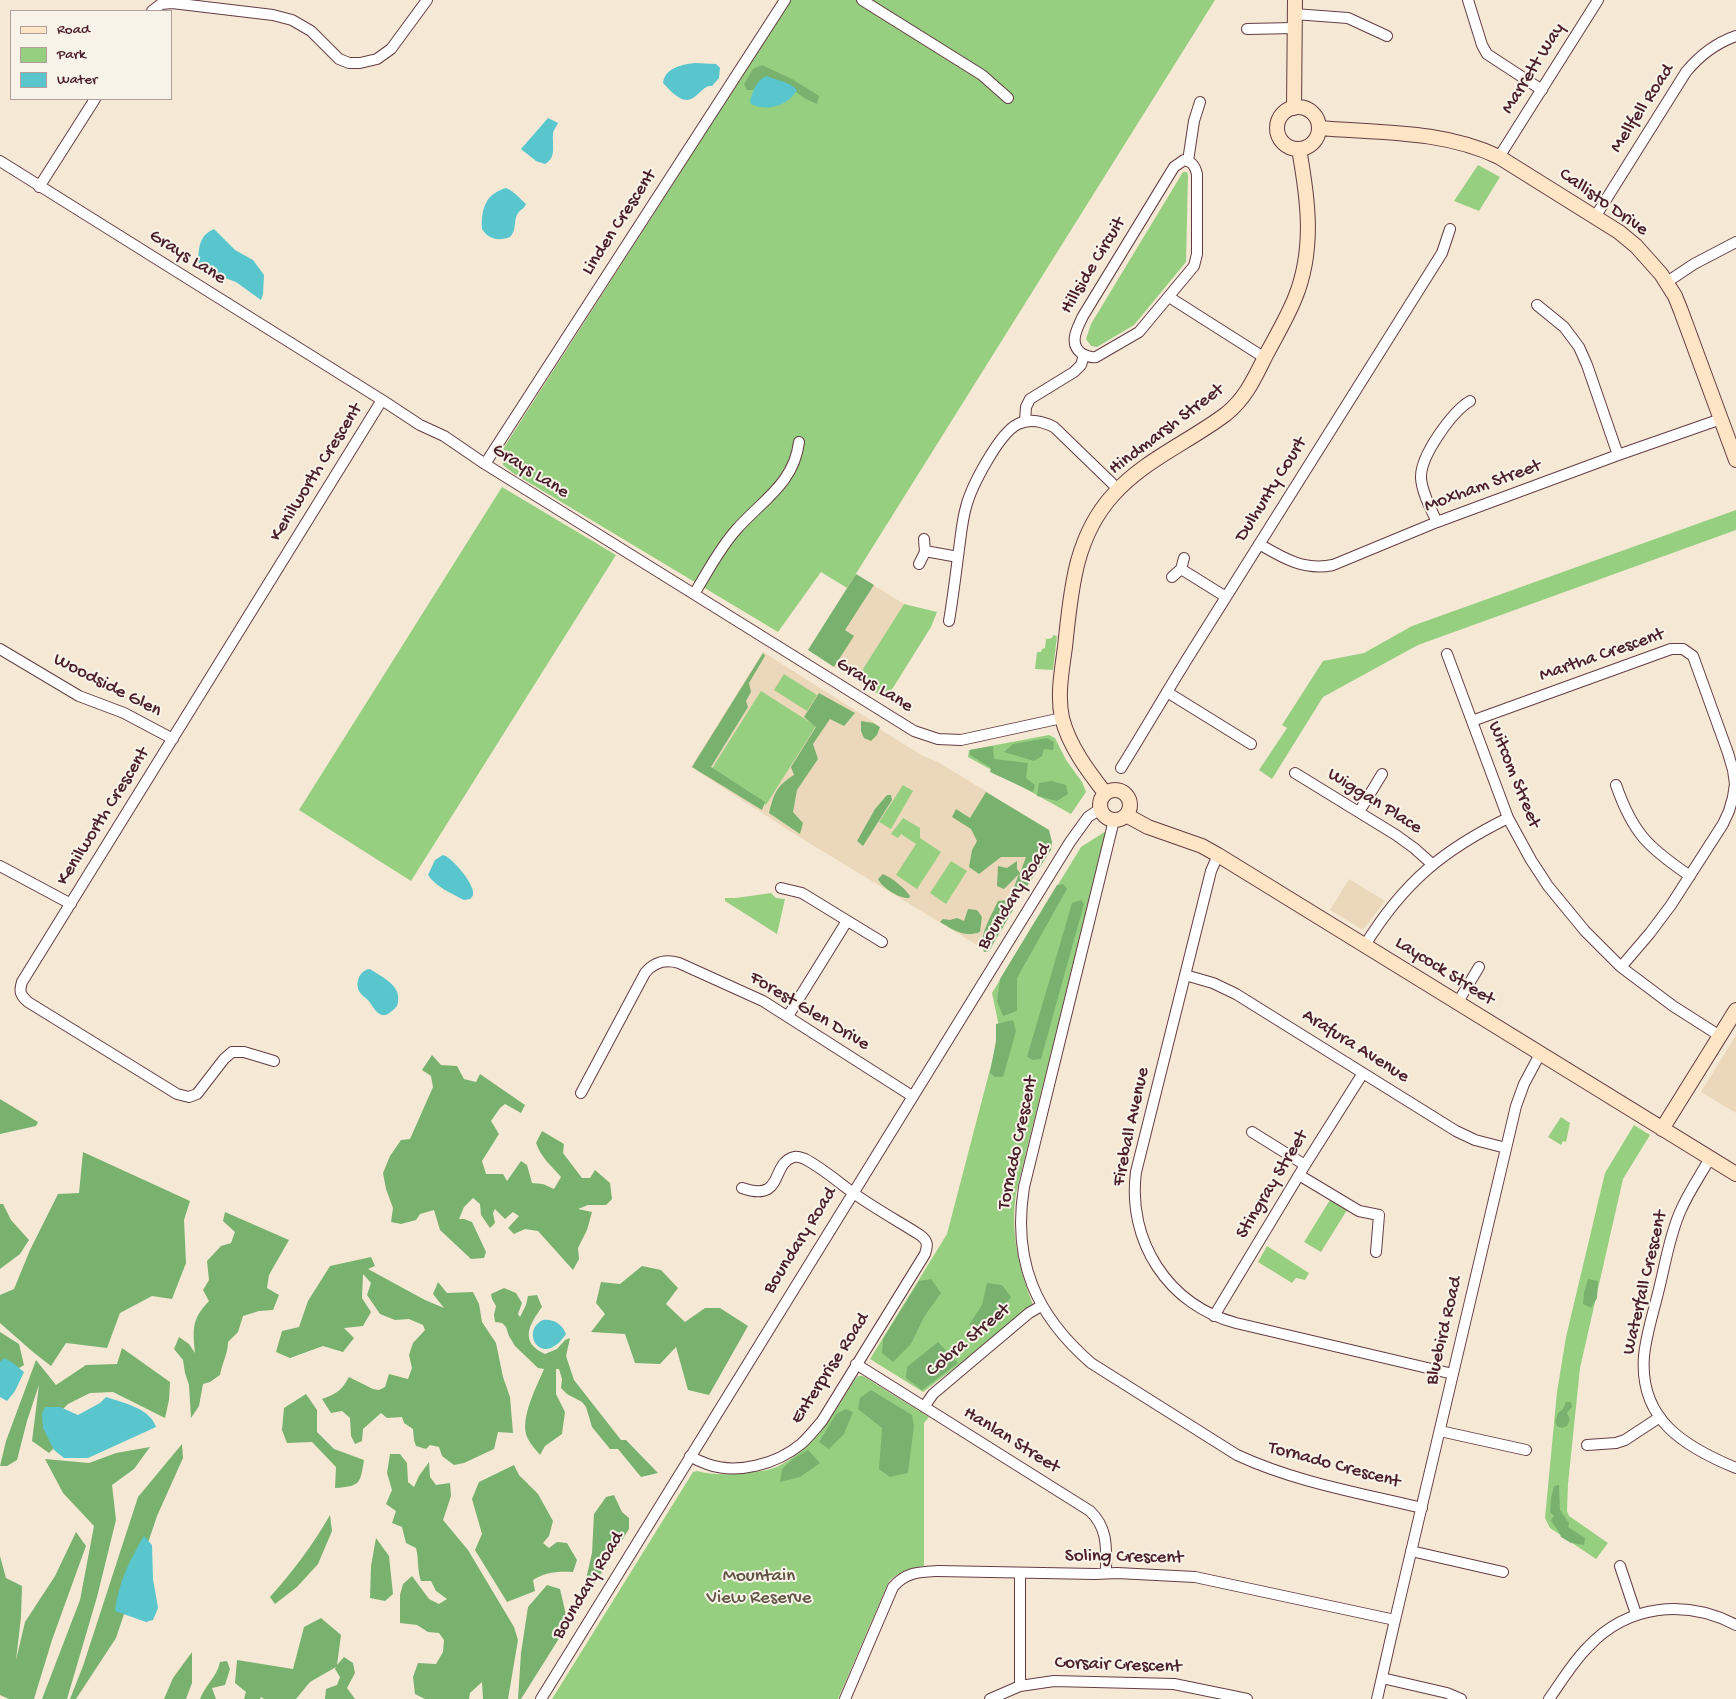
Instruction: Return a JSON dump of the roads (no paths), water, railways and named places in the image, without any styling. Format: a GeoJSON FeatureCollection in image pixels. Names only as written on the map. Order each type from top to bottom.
{"type":"FeatureCollection","features":[{"type":"Feature","properties":{"kind":"street"},"geometry":{"type":"LineString","coordinates":[[154,9],[172,3],[285,18],[306,27],[339,59],[349,63],[360,63],[372,61],[387,53],[427,0]]}},
{"type":"Feature","properties":{"kind":"street","name":"Linden Crescent"},"geometry":{"type":"LineString","coordinates":[[484,464],[785,0]]}},
{"type":"Feature","properties":{"kind":"street"},"geometry":{"type":"LineString","coordinates":[[862,0],[982,75],[1008,98]]}},
{"type":"Feature","properties":{"kind":"street"},"geometry":{"type":"LineString","coordinates":[[1294,0],[1294,108]]}},
{"type":"Feature","properties":{"kind":"street"},"geometry":{"type":"LineString","coordinates":[[1468,0],[1482,45],[1487,54],[1542,90]]}},
{"type":"Feature","properties":{"kind":"street","name":"Marrett Way"},"geometry":{"type":"LineString","coordinates":[[1499,157],[1598,0]]}},
{"type":"Feature","properties":{"kind":"street"},"geometry":{"type":"LineString","coordinates":[[1247,28],[1294,21],[1348,18],[1387,36]]}},
{"type":"Feature","properties":{"kind":"street","name":"Mellfell Road"},"geometry":{"type":"LineString","coordinates":[[1595,217],[1686,72],[1699,57],[1713,46],[1736,36]]}},
{"type":"Feature","properties":{"kind":"street"},"geometry":{"type":"LineString","coordinates":[[39,186],[94,100]]}},
{"type":"Feature","properties":{"kind":"street"},"geometry":{"type":"LineString","coordinates":[[1025,422],[1026,407],[1030,399],[1074,372],[1080,365],[1084,355],[1096,357],[1132,337],[1143,328],[1192,270],[1197,254],[1197,174],[1195,166],[1188,161],[1194,121],[1200,102]]}},
{"type":"Feature","properties":{"kind":"street"},"geometry":{"type":"LineString","coordinates":[[1301,107],[1314,114],[1319,128],[1311,145],[1299,149],[1286,145],[1278,128],[1282,115],[1294,108],[1301,107]]}},
{"type":"Feature","properties":{"kind":"street","name":"Callisto Drive"},"geometry":{"type":"LineString","coordinates":[[1319,128],[1435,137],[1470,145],[1499,157],[1619,232],[1636,246],[1667,282],[1681,311],[1736,460]]}},
{"type":"Feature","properties":{"kind":"street","name":"Hindmarsh Street"},"geometry":{"type":"LineString","coordinates":[[1105,793],[1089,772],[1071,741],[1062,718],[1061,680],[1075,567],[1089,529],[1100,511],[1118,489],[1137,473],[1232,409],[1249,389],[1296,297],[1307,254],[1308,211],[1299,149]]}},
{"type":"Feature","properties":{"kind":"street","name":"Grays Lane"},"geometry":{"type":"LineString","coordinates":[[0,161],[420,425],[444,436],[484,464],[896,721],[926,736],[961,740],[1062,718]]}},
{"type":"Feature","properties":{"kind":"street","name":"Hillside Circuit"},"geometry":{"type":"LineString","coordinates":[[1084,355],[1077,349],[1075,342],[1076,331],[1083,316],[1174,167],[1180,161],[1188,161]]}},
{"type":"Feature","properties":{"kind":"street","name":"Dulhunty Court"},"geometry":{"type":"LineString","coordinates":[[1121,768],[1442,252],[1450,229]]}},
{"type":"Feature","properties":{"kind":"street"},"geometry":{"type":"LineString","coordinates":[[1667,282],[1736,242]]}},
{"type":"Feature","properties":{"kind":"street"},"geometry":{"type":"LineString","coordinates":[[1169,297],[1265,358]]}},
{"type":"Feature","properties":{"kind":"street"},"geometry":{"type":"LineString","coordinates":[[1538,305],[1564,327],[1578,348],[1587,365],[1618,455]]}},
{"type":"Feature","properties":{"kind":"street","name":"Kenilworth Crescent"},"geometry":{"type":"LineString","coordinates":[[274,1061],[244,1052],[232,1052],[224,1059],[197,1094],[185,1097],[170,1090],[28,1002],[20,992],[22,982],[382,400]]}},
{"type":"Feature","properties":{"kind":"street"},"geometry":{"type":"LineString","coordinates":[[1437,522],[1422,482],[1422,466],[1449,420],[1459,408],[1470,401]]}},
{"type":"Feature","properties":{"kind":"street","name":"Moxham Street"},"geometry":{"type":"LineString","coordinates":[[1259,544],[1295,563],[1310,567],[1326,566],[1347,560],[1437,522],[1618,455],[1721,420]]}},
{"type":"Feature","properties":{"kind":"street"},"geometry":{"type":"LineString","coordinates":[[949,621],[964,516],[974,484],[1003,437],[1012,427],[1025,422],[1044,422],[1054,427],[1118,489]]}},
{"type":"Feature","properties":{"kind":"street"},"geometry":{"type":"LineString","coordinates":[[694,594],[736,530],[766,502],[783,481],[796,458],[799,442]]}},
{"type":"Feature","properties":{"kind":"street"},"geometry":{"type":"LineString","coordinates":[[919,564],[925,551],[924,539]]}},
{"type":"Feature","properties":{"kind":"street"},"geometry":{"type":"LineString","coordinates":[[925,551],[958,556]]}},
{"type":"Feature","properties":{"kind":"street"},"geometry":{"type":"LineString","coordinates":[[1172,577],[1181,569],[1184,558]]}},
{"type":"Feature","properties":{"kind":"street"},"geometry":{"type":"LineString","coordinates":[[1181,569],[1226,597]]}},
{"type":"Feature","properties":{"kind":"street","name":"Woodside Glen"},"geometry":{"type":"LineString","coordinates":[[0,649],[79,696],[124,713],[173,740]]}},
{"type":"Feature","properties":{"kind":"street","name":"Martha Crescent"},"geometry":{"type":"LineString","coordinates":[[1472,721],[1671,649],[1683,649],[1691,654],[1695,660],[1734,770],[1734,790],[1729,811],[1690,876],[1659,922],[1621,966]]}},
{"type":"Feature","properties":{"kind":"street","name":"Witcom Street"},"geometry":{"type":"LineString","coordinates":[[1447,654],[1508,818],[1531,860],[1558,898],[1585,931],[1621,966],[1650,990],[1720,1036]]}},
{"type":"Feature","properties":{"kind":"street"},"geometry":{"type":"LineString","coordinates":[[1167,692],[1251,744]]}},
{"type":"Feature","properties":{"kind":"street","name":"Wiggan Place"},"geometry":{"type":"LineString","coordinates":[[1295,773],[1414,848],[1432,864]]}},
{"type":"Feature","properties":{"kind":"street"},"geometry":{"type":"LineString","coordinates":[[1359,812],[1382,774]]}},
{"type":"Feature","properties":{"kind":"street"},"geometry":{"type":"LineString","coordinates":[[1616,785],[1627,814],[1640,834],[1661,856],[1690,876]]}},
{"type":"Feature","properties":{"kind":"street"},"geometry":{"type":"LineString","coordinates":[[1114,790],[1124,793],[1129,801],[1129,810],[1120,817],[1106,817],[1100,809],[1100,803],[1105,793],[1114,790]]}},
{"type":"Feature","properties":{"kind":"street","name":"Boundary Road"},"geometry":{"type":"LineString","coordinates":[[541,1699],[852,1192],[1076,832],[1088,817],[1100,809]]}},
{"type":"Feature","properties":{"kind":"street","name":"Laycock Street"},"geometry":{"type":"LineString","coordinates":[[1120,817],[1202,846],[1218,855],[1736,1174]]}},
{"type":"Feature","properties":{"kind":"street","name":"Tornado Crescent"},"geometry":{"type":"LineString","coordinates":[[1120,817],[1020,1208],[1020,1232],[1026,1266],[1041,1306],[1073,1347],[1092,1363],[1237,1455],[1286,1475],[1422,1508]]}},
{"type":"Feature","properties":{"kind":"street"},"geometry":{"type":"LineString","coordinates":[[1365,945],[1394,904],[1432,864],[1470,838],[1508,818]]}},
{"type":"Feature","properties":{"kind":"street","name":"Fireball Avenue"},"geometry":{"type":"LineString","coordinates":[[1218,855],[1211,871],[1138,1164],[1135,1207],[1138,1225],[1145,1245],[1167,1281],[1183,1296],[1214,1316],[1236,1323],[1453,1374]]}},
{"type":"Feature","properties":{"kind":"street"},"geometry":{"type":"LineString","coordinates":[[0,866],[24,877],[71,904]]}},
{"type":"Feature","properties":{"kind":"street"},"geometry":{"type":"LineString","coordinates":[[781,888],[802,893],[882,942]]}},
{"type":"Feature","properties":{"kind":"street"},"geometry":{"type":"LineString","coordinates":[[788,1016],[847,921]]}},
{"type":"Feature","properties":{"kind":"street","name":"Forest Glen Drive"},"geometry":{"type":"LineString","coordinates":[[581,1092],[643,977],[649,969],[661,962],[671,961],[758,998],[912,1096]]}},
{"type":"Feature","properties":{"kind":"street"},"geometry":{"type":"LineString","coordinates":[[1458,1002],[1478,967]]}},
{"type":"Feature","properties":{"kind":"street","name":"Arafura Avenue"},"geometry":{"type":"LineString","coordinates":[[1185,975],[1213,983],[1236,994],[1456,1131],[1475,1140],[1506,1148]]}},
{"type":"Feature","properties":{"kind":"street"},"geometry":{"type":"LineString","coordinates":[[1662,1129],[1736,1010]]}},
{"type":"Feature","properties":{"kind":"street","name":"Bluebird Road"},"geometry":{"type":"LineString","coordinates":[[1395,1620],[1506,1148],[1520,1094],[1540,1054]]}},
{"type":"Feature","properties":{"kind":"street","name":"Stingray Street"},"geometry":{"type":"LineString","coordinates":[[1214,1316],[1363,1073]]}},
{"type":"Feature","properties":{"kind":"street"},"geometry":{"type":"LineString","coordinates":[[1252,1132],[1305,1165]]}},
{"type":"Feature","properties":{"kind":"street"},"geometry":{"type":"LineString","coordinates":[[742,1188],[756,1192],[766,1190],[786,1162],[797,1157],[805,1159],[852,1192]]}},
{"type":"Feature","properties":{"kind":"street","name":"Waterfall Crescent"},"geometry":{"type":"LineString","coordinates":[[1710,1158],[1683,1204],[1674,1227],[1646,1343],[1645,1381],[1650,1398],[1660,1417],[1672,1432],[1706,1456],[1736,1468]]}},
{"type":"Feature","properties":{"kind":"street"},"geometry":{"type":"LineString","coordinates":[[1299,1175],[1359,1211],[1380,1215],[1376,1252]]}},
{"type":"Feature","properties":{"kind":"street","name":"Enterprise Road"},"geometry":{"type":"LineString","coordinates":[[690,1456],[707,1464],[733,1468],[759,1465],[787,1454],[806,1439],[822,1421],[925,1254],[928,1247],[926,1240],[852,1192]]}},
{"type":"Feature","properties":{"kind":"street","name":"Cobra Street"},"geometry":{"type":"LineString","coordinates":[[924,1407],[933,1394],[1029,1313],[1041,1306]]}},
{"type":"Feature","properties":{"kind":"street","name":"Hanlan Street"},"geometry":{"type":"LineString","coordinates":[[856,1364],[1090,1511],[1100,1522],[1106,1537],[1106,1573]]}},
{"type":"Feature","properties":{"kind":"street"},"geometry":{"type":"LineString","coordinates":[[1587,1445],[1616,1443],[1626,1440],[1660,1417]]}},
{"type":"Feature","properties":{"kind":"street"},"geometry":{"type":"LineString","coordinates":[[1440,1431],[1526,1450]]}},
{"type":"Feature","properties":{"kind":"street"},"geometry":{"type":"LineString","coordinates":[[1412,1551],[1503,1572]]}},
{"type":"Feature","properties":{"kind":"street"},"geometry":{"type":"LineString","coordinates":[[1620,1566],[1636,1614]]}},
{"type":"Feature","properties":{"kind":"street","name":"Soling Crescent"},"geometry":{"type":"LineString","coordinates":[[845,1699],[893,1587],[908,1574],[917,1572],[1106,1573],[1195,1576],[1395,1620]]}},
{"type":"Feature","properties":{"kind":"street"},"geometry":{"type":"LineString","coordinates":[[1020,1574],[1020,1686]]}},
{"type":"Feature","properties":{"kind":"street"},"geometry":{"type":"LineString","coordinates":[[1549,1699],[1594,1640],[1615,1625],[1636,1614],[1686,1609],[1715,1615],[1736,1625]]}},
{"type":"Feature","properties":{"kind":"street"},"geometry":{"type":"LineString","coordinates":[[1377,1699],[1395,1620]]}},
{"type":"Feature","properties":{"kind":"street"},"geometry":{"type":"LineString","coordinates":[[1382,1678],[1447,1693],[1461,1699]]}},
{"type":"Feature","properties":{"kind":"street","name":"Corsair Crescent"},"geometry":{"type":"LineString","coordinates":[[990,1699],[1020,1686],[1054,1681],[1185,1685],[1242,1698]]}},
{"type":"Feature","properties":{"kind":"water"},"geometry":{"type":"Polygon","coordinates":[[[694,63],[716,64],[720,68],[719,78],[712,86],[706,87],[693,98],[687,100],[679,98],[663,83],[664,78],[674,68],[694,63]]]}},
{"type":"Feature","properties":{"kind":"water"},"geometry":{"type":"Polygon","coordinates":[[[767,76],[787,83],[797,90],[783,104],[777,106],[764,107],[751,104],[750,100],[756,86],[760,80],[767,76]]]}},
{"type":"Feature","properties":{"kind":"water"},"geometry":{"type":"Polygon","coordinates":[[[548,118],[558,123],[553,133],[553,155],[545,164],[536,161],[521,149],[548,118]]]}},
{"type":"Feature","properties":{"kind":"water"},"geometry":{"type":"Polygon","coordinates":[[[506,188],[526,204],[518,213],[514,231],[510,237],[494,239],[482,229],[482,215],[486,204],[493,194],[506,188]]]}},
{"type":"Feature","properties":{"kind":"water"},"geometry":{"type":"Polygon","coordinates":[[[214,229],[235,250],[253,260],[264,275],[261,300],[236,282],[209,272],[198,262],[201,242],[205,235],[214,229]]]}},
{"type":"Feature","properties":{"kind":"water"},"geometry":{"type":"Polygon","coordinates":[[[443,855],[456,865],[470,883],[473,896],[470,899],[464,900],[449,892],[435,883],[428,875],[435,860],[443,855]]]}},
{"type":"Feature","properties":{"kind":"water"},"geometry":{"type":"Polygon","coordinates":[[[370,969],[391,983],[398,993],[397,1006],[387,1014],[383,1015],[377,1012],[359,991],[359,977],[366,970],[370,969]]]}},
{"type":"Feature","properties":{"kind":"water"},"geometry":{"type":"Polygon","coordinates":[[[543,1320],[551,1320],[557,1323],[566,1334],[557,1344],[549,1349],[536,1345],[533,1339],[536,1325],[543,1320]]]}},
{"type":"Feature","properties":{"kind":"water"},"geometry":{"type":"Polygon","coordinates":[[[4,1358],[24,1372],[15,1391],[7,1401],[0,1397],[0,1362],[4,1358]]]}},
{"type":"Feature","properties":{"kind":"water"},"geometry":{"type":"Polygon","coordinates":[[[106,1397],[142,1411],[148,1415],[156,1427],[88,1458],[64,1458],[54,1450],[43,1428],[42,1414],[45,1407],[60,1407],[78,1415],[100,1403],[106,1397]]]}},
{"type":"Feature","properties":{"kind":"water"},"geometry":{"type":"Polygon","coordinates":[[[144,1536],[152,1545],[153,1579],[158,1608],[153,1620],[146,1622],[115,1611],[125,1572],[144,1536]]]}},
{"type":"Feature","properties":{"kind":"park label","name":"Mountain View Reserve"},"geometry":{"type":"Point","coordinates":[759,1588]}}]}
